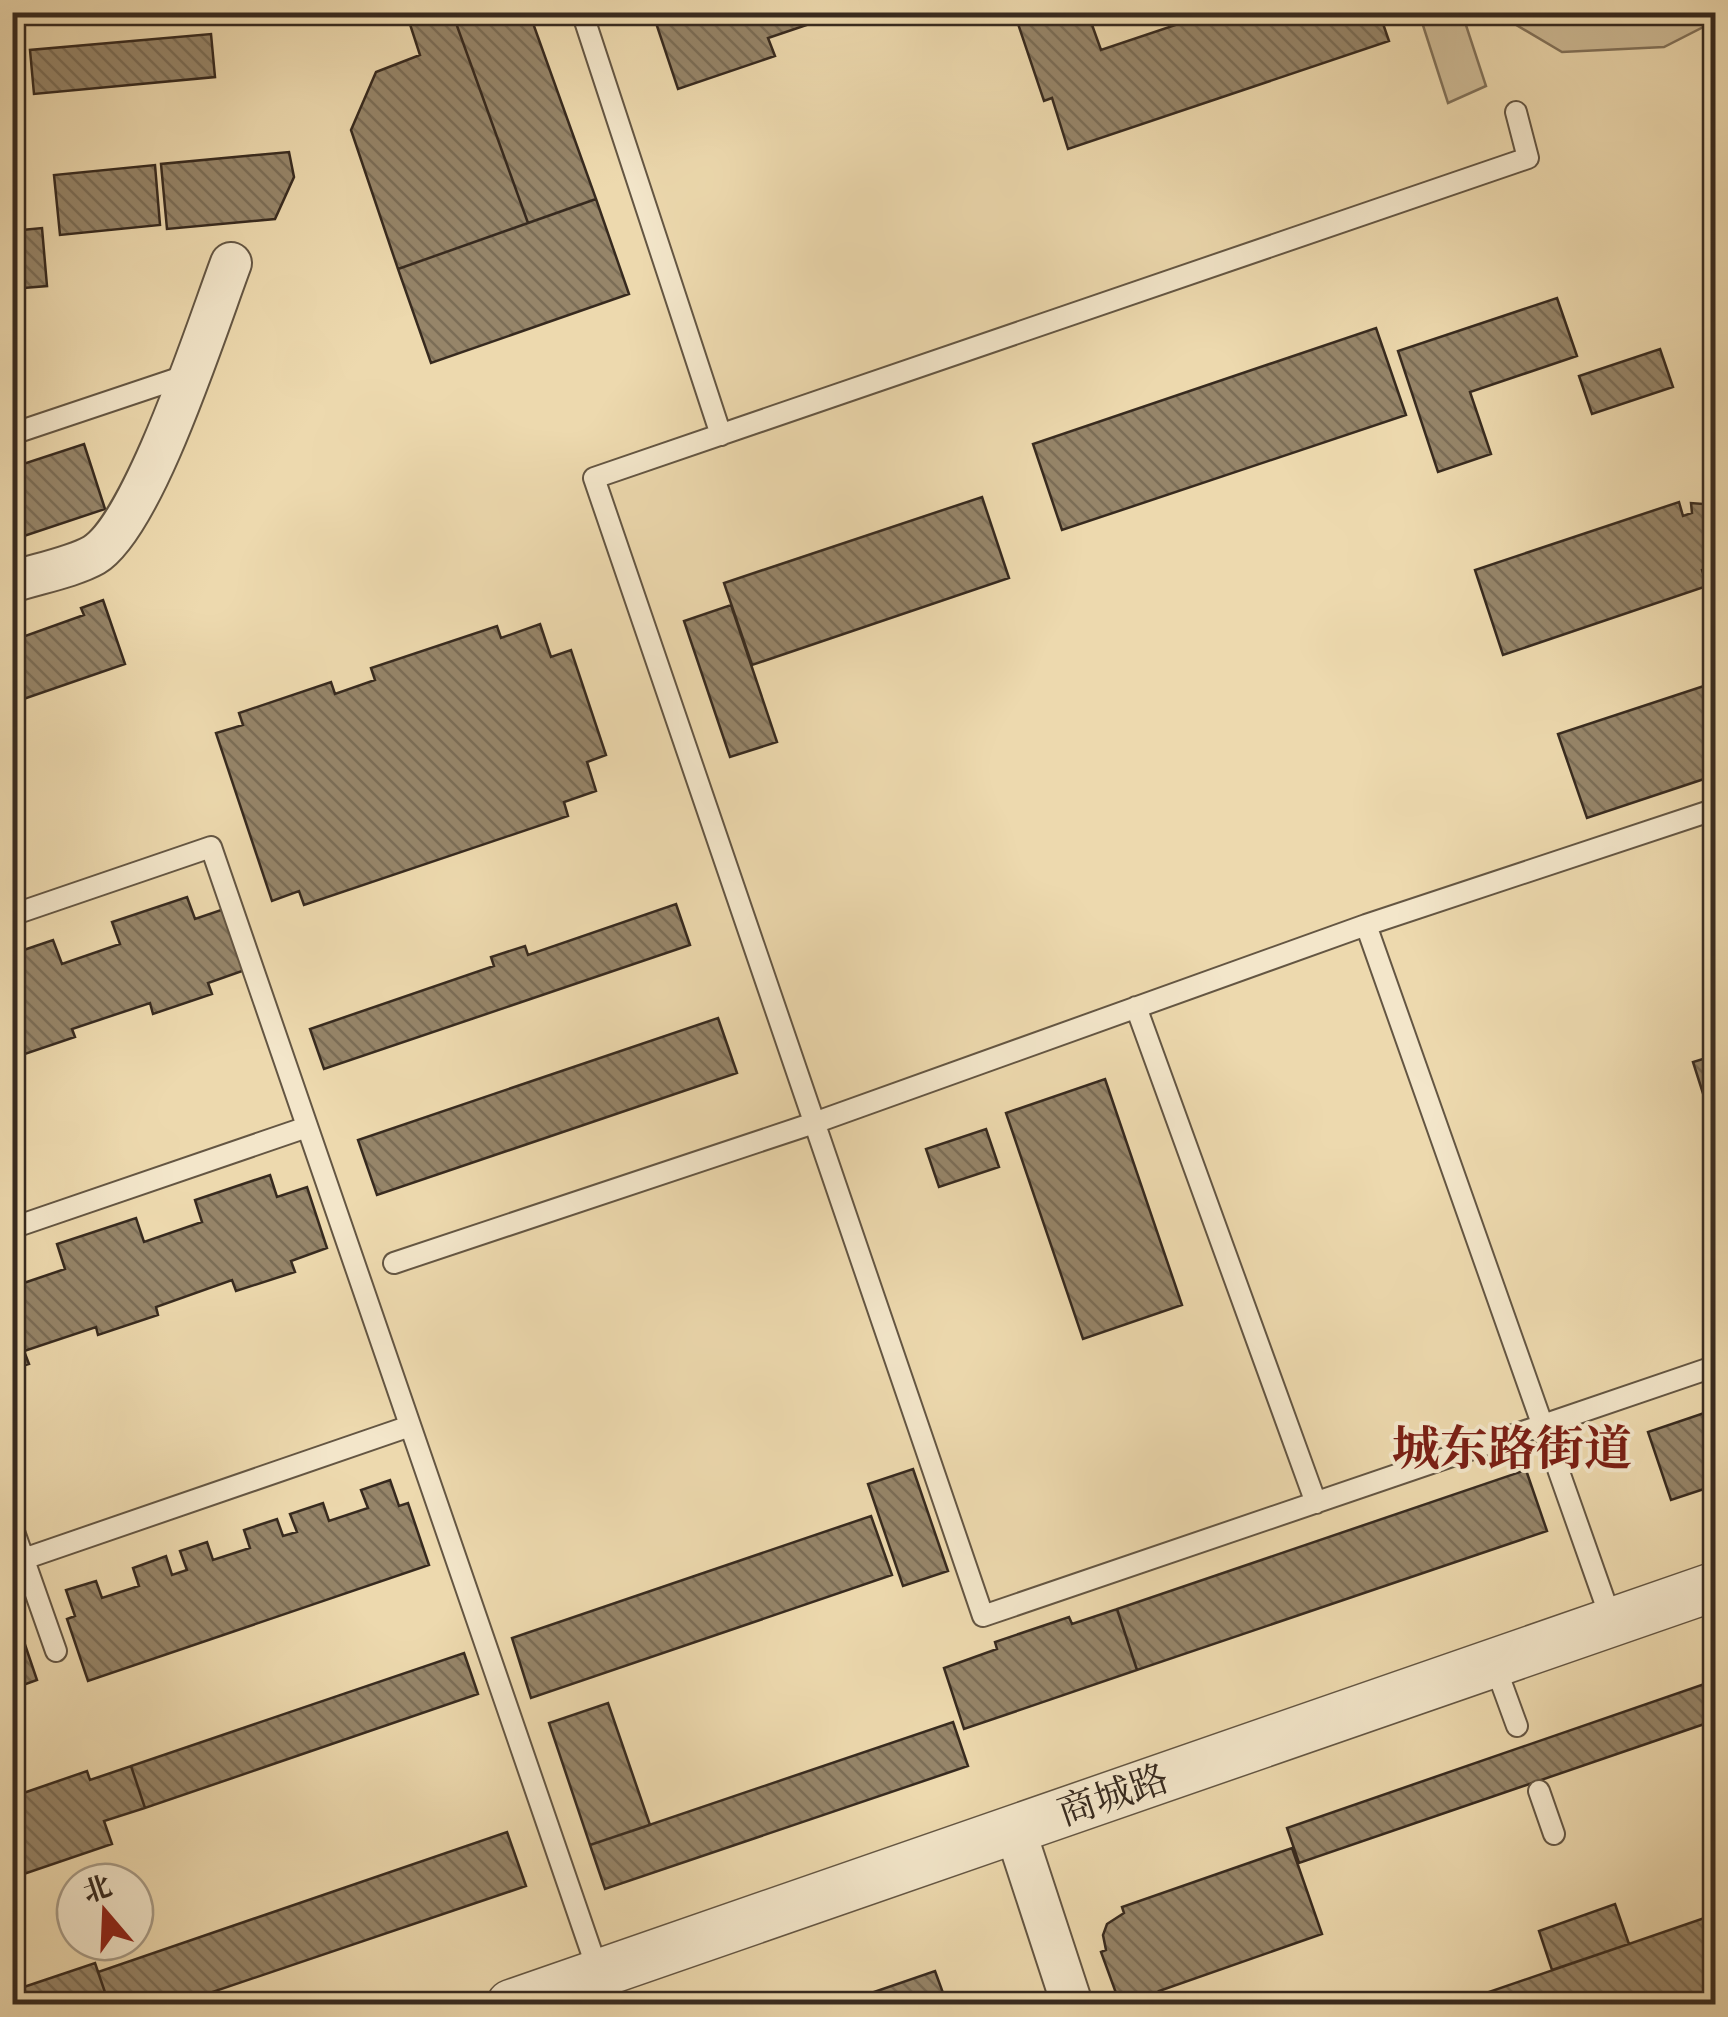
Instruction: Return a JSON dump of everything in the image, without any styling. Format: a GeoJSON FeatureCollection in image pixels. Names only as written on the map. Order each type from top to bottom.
{"type":"FeatureCollection","features":[{"type":"Feature","properties":{"kind":"street"},"geometry":{"type":"LineString","coordinates":[[12,582],[95,554],[128,516],[150,472],[231,263]]}},
{"type":"Feature","properties":{"kind":"street","name":"商城路"},"geometry":{"type":"LineString","coordinates":[[511,2004],[1716,1586]]}},
{"type":"Feature","properties":{"kind":"street"},"geometry":{"type":"LineString","coordinates":[[1015,1830],[1072,2004]]}},
{"type":"Feature","properties":{"kind":"lane"},"geometry":{"type":"LineString","coordinates":[[582,12],[721,435]]}},
{"type":"Feature","properties":{"kind":"lane"},"geometry":{"type":"LineString","coordinates":[[1516,112],[1528,158],[594,478],[983,1616],[1716,1366]]}},
{"type":"Feature","properties":{"kind":"lane"},"geometry":{"type":"LineString","coordinates":[[12,434],[188,375]]}},
{"type":"Feature","properties":{"kind":"lane"},"geometry":{"type":"LineString","coordinates":[[394,1263],[814,1123],[1366,925],[1716,810]]}},
{"type":"Feature","properties":{"kind":"lane"},"geometry":{"type":"LineString","coordinates":[[12,915],[211,846],[599,1974]]}},
{"type":"Feature","properties":{"kind":"lane"},"geometry":{"type":"LineString","coordinates":[[1366,925],[1612,1622]]}},
{"type":"Feature","properties":{"kind":"lane"},"geometry":{"type":"LineString","coordinates":[[1136,1007],[1316,1503]]}},
{"type":"Feature","properties":{"kind":"lane"},"geometry":{"type":"LineString","coordinates":[[12,1228],[307,1127]]}},
{"type":"Feature","properties":{"kind":"lane"},"geometry":{"type":"LineString","coordinates":[[18,1561],[410,1426]]}},
{"type":"Feature","properties":{"kind":"lane"},"geometry":{"type":"LineString","coordinates":[[12,1526],[18,1561],[56,1651]]}},
{"type":"Feature","properties":{"kind":"lane"},"geometry":{"type":"LineString","coordinates":[[1494,1663],[1516,1726]]}},
{"type":"Feature","properties":{"kind":"lane"},"geometry":{"type":"LineString","coordinates":[[1539,1792],[1554,1834]]}},
{"type":"Feature","properties":{"kind":"shaded area"},"geometry":{"type":"Polygon","coordinates":[[[1715,12],[1715,21],[1664,47],[1562,52],[1496,13],[1715,12]]]}},
{"type":"Feature","properties":{"kind":"shaded area"},"geometry":{"type":"Polygon","coordinates":[[[1419,13],[1462,13],[1486,86],[1448,103],[1419,13]]]}},
{"type":"Feature","properties":{"kind":"building"},"geometry":{"type":"Polygon","coordinates":[[[406,12],[452,12],[528,223],[398,269],[351,130],[376,72],[420,55],[406,12]]]}},
{"type":"Feature","properties":{"kind":"building"},"geometry":{"type":"Polygon","coordinates":[[[452,12],[529,12],[596,199],[528,223],[452,12]]]}},
{"type":"Feature","properties":{"kind":"building"},"geometry":{"type":"Polygon","coordinates":[[[677,12],[845,12],[768,38],[775,56],[678,89],[655,20],[677,12]]]}},
{"type":"Feature","properties":{"kind":"building"},"geometry":{"type":"Polygon","coordinates":[[[1014,12],[1101,12],[1103,18],[1091,22],[1101,50],[1214,12],[1379,12],[1389,41],[1068,149],[1052,98],[1044,101],[1014,12]]]}},
{"type":"Feature","properties":{"kind":"building"},"geometry":{"type":"Polygon","coordinates":[[[211,34],[215,77],[34,94],[30,50],[211,34]]]}},
{"type":"Feature","properties":{"kind":"building"},"geometry":{"type":"Polygon","coordinates":[[[289,152],[294,177],[275,219],[167,229],[161,164],[289,152]]]}},
{"type":"Feature","properties":{"kind":"building"},"geometry":{"type":"Polygon","coordinates":[[[155,165],[160,225],[60,235],[54,175],[155,165]]]}},
{"type":"Feature","properties":{"kind":"building"},"geometry":{"type":"Polygon","coordinates":[[[596,199],[629,294],[431,363],[398,269],[596,199]]]}},
{"type":"Feature","properties":{"kind":"building"},"geometry":{"type":"Polygon","coordinates":[[[42,228],[47,286],[12,289],[12,231],[42,228]]]}},
{"type":"Feature","properties":{"kind":"building"},"geometry":{"type":"Polygon","coordinates":[[[1557,298],[1577,356],[1470,392],[1491,454],[1438,472],[1398,351],[1557,298]]]}},
{"type":"Feature","properties":{"kind":"building"},"geometry":{"type":"Polygon","coordinates":[[[1376,328],[1406,415],[1062,530],[1033,444],[1376,328]]]}},
{"type":"Feature","properties":{"kind":"building"},"geometry":{"type":"Polygon","coordinates":[[[1660,349],[1673,387],[1592,414],[1579,376],[1660,349]]]}},
{"type":"Feature","properties":{"kind":"building"},"geometry":{"type":"Polygon","coordinates":[[[84,444],[105,509],[12,540],[12,480],[24,476],[20,465],[84,444]]]}},
{"type":"Feature","properties":{"kind":"building"},"geometry":{"type":"Polygon","coordinates":[[[982,497],[1009,578],[752,665],[724,583],[982,497]]]}},
{"type":"Feature","properties":{"kind":"building"},"geometry":{"type":"Polygon","coordinates":[[[1679,502],[1683,516],[1692,513],[1691,503],[1716,505],[1716,574],[1710,567],[1702,570],[1707,586],[1503,655],[1475,570],[1679,502]]]}},
{"type":"Feature","properties":{"kind":"building"},"geometry":{"type":"Polygon","coordinates":[[[103,600],[125,664],[12,703],[12,629],[17,639],[84,615],[81,608],[103,600]]]}},
{"type":"Feature","properties":{"kind":"building"},"geometry":{"type":"Polygon","coordinates":[[[731,605],[777,742],[730,757],[684,621],[731,605]]]}},
{"type":"Feature","properties":{"kind":"building"},"geometry":{"type":"Polygon","coordinates":[[[540,624],[551,657],[571,650],[606,755],[587,762],[596,791],[564,802],[568,816],[304,905],[299,891],[272,901],[216,733],[243,725],[239,713],[331,682],[335,694],[375,680],[371,668],[497,626],[501,638],[540,624]]]}},
{"type":"Feature","properties":{"kind":"building"},"geometry":{"type":"Polygon","coordinates":[[[1716,682],[1716,775],[1587,818],[1558,734],[1716,682]]]}},
{"type":"Feature","properties":{"kind":"building"},"geometry":{"type":"Polygon","coordinates":[[[187,897],[195,919],[224,909],[245,970],[208,983],[212,994],[153,1014],[150,1003],[72,1029],[75,1037],[16,1057],[12,954],[53,940],[62,964],[120,944],[112,922],[187,897]]]}},
{"type":"Feature","properties":{"kind":"building"},"geometry":{"type":"Polygon","coordinates":[[[676,904],[690,945],[324,1069],[310,1029],[494,966],[491,957],[525,946],[528,955],[676,904]]]}},
{"type":"Feature","properties":{"kind":"building"},"geometry":{"type":"Polygon","coordinates":[[[718,1018],[737,1073],[377,1195],[358,1140],[718,1018]]]}},
{"type":"Feature","properties":{"kind":"building"},"geometry":{"type":"Polygon","coordinates":[[[1716,1055],[1716,1104],[1707,1106],[1693,1062],[1716,1055]]]}},
{"type":"Feature","properties":{"kind":"building"},"geometry":{"type":"Polygon","coordinates":[[[1105,1079],[1182,1305],[1083,1339],[1006,1113],[1105,1079]]]}},
{"type":"Feature","properties":{"kind":"building"},"geometry":{"type":"Polygon","coordinates":[[[986,1129],[999,1167],[939,1187],[926,1149],[986,1129]]]}},
{"type":"Feature","properties":{"kind":"building"},"geometry":{"type":"Polygon","coordinates":[[[270,1175],[277,1197],[307,1187],[327,1248],[291,1261],[295,1272],[236,1291],[232,1280],[156,1307],[158,1315],[98,1335],[96,1327],[24,1351],[29,1364],[12,1369],[12,1287],[65,1269],[57,1244],[136,1218],[144,1242],[202,1222],[195,1200],[270,1175]]]}},
{"type":"Feature","properties":{"kind":"building"},"geometry":{"type":"Polygon","coordinates":[[[1716,1409],[1716,1485],[1671,1500],[1648,1432],[1716,1409]]]}},
{"type":"Feature","properties":{"kind":"building"},"geometry":{"type":"Polygon","coordinates":[[[913,1469],[948,1571],[903,1586],[868,1484],[913,1469]]]}},
{"type":"Feature","properties":{"kind":"building"},"geometry":{"type":"Polygon","coordinates":[[[1526,1470],[1547,1531],[1137,1670],[1117,1609],[1526,1470]]]}},
{"type":"Feature","properties":{"kind":"building"},"geometry":{"type":"Polygon","coordinates":[[[390,1480],[399,1506],[408,1503],[429,1565],[88,1681],[67,1619],[75,1616],[66,1590],[96,1581],[102,1598],[139,1586],[133,1568],[166,1556],[172,1575],[187,1570],[180,1551],[207,1542],[213,1560],[250,1548],[244,1530],[277,1519],[283,1536],[297,1532],[290,1514],[323,1503],[329,1521],[368,1508],[361,1490],[390,1480]]]}},
{"type":"Feature","properties":{"kind":"building"},"geometry":{"type":"Polygon","coordinates":[[[871,1516],[892,1575],[531,1698],[512,1638],[871,1516]]]}},
{"type":"Feature","properties":{"kind":"building"},"geometry":{"type":"Polygon","coordinates":[[[1117,1609],[1137,1670],[964,1729],[944,1668],[997,1649],[995,1642],[1069,1617],[1072,1624],[1117,1609]]]}},
{"type":"Feature","properties":{"kind":"building"},"geometry":{"type":"Polygon","coordinates":[[[17,1621],[37,1680],[12,1689],[12,1623],[17,1621]]]}},
{"type":"Feature","properties":{"kind":"building"},"geometry":{"type":"Polygon","coordinates":[[[464,1653],[478,1694],[145,1808],[131,1766],[464,1653]]]}},
{"type":"Feature","properties":{"kind":"building"},"geometry":{"type":"Polygon","coordinates":[[[1716,1680],[1716,1720],[1299,1863],[1287,1828],[1716,1680]]]}},
{"type":"Feature","properties":{"kind":"building"},"geometry":{"type":"Polygon","coordinates":[[[608,1703],[650,1825],[590,1845],[549,1723],[608,1703]]]}},
{"type":"Feature","properties":{"kind":"building"},"geometry":{"type":"Polygon","coordinates":[[[953,1722],[968,1766],[605,1889],[590,1845],[953,1722]]]}},
{"type":"Feature","properties":{"kind":"building"},"geometry":{"type":"Polygon","coordinates":[[[131,1766],[145,1808],[104,1821],[112,1844],[12,1878],[12,1797],[87,1771],[90,1780],[131,1766]]]}},
{"type":"Feature","properties":{"kind":"building"},"geometry":{"type":"Polygon","coordinates":[[[507,1832],[526,1886],[177,2004],[109,2004],[98,1972],[127,1962],[155,1962],[155,1952],[507,1832]]]}},
{"type":"Feature","properties":{"kind":"building"},"geometry":{"type":"Polygon","coordinates":[[[1292,1848],[1322,1934],[1159,1991],[1164,2004],[1120,2004],[1101,1952],[1106,1950],[1103,1935],[1107,1924],[1124,1913],[1122,1907],[1292,1848]]]}},
{"type":"Feature","properties":{"kind":"building"},"geometry":{"type":"Polygon","coordinates":[[[1615,1904],[1629,1944],[1552,1970],[1539,1931],[1615,1904]]]}},
{"type":"Feature","properties":{"kind":"building"},"geometry":{"type":"Polygon","coordinates":[[[1716,1914],[1716,1995],[1687,2004],[1454,2004],[1716,1914]]]}},
{"type":"Feature","properties":{"kind":"building"},"geometry":{"type":"Polygon","coordinates":[[[95,1963],[109,2004],[12,2004],[12,1991],[95,1963]]]}},
{"type":"Feature","properties":{"kind":"building"},"geometry":{"type":"Polygon","coordinates":[[[935,1971],[947,2004],[839,2004],[935,1971]]]}},
{"type":"Feature","properties":{"kind":"district","name":"城东路街道"},"geometry":{"type":"Point","coordinates":[1512,1448]}}]}
